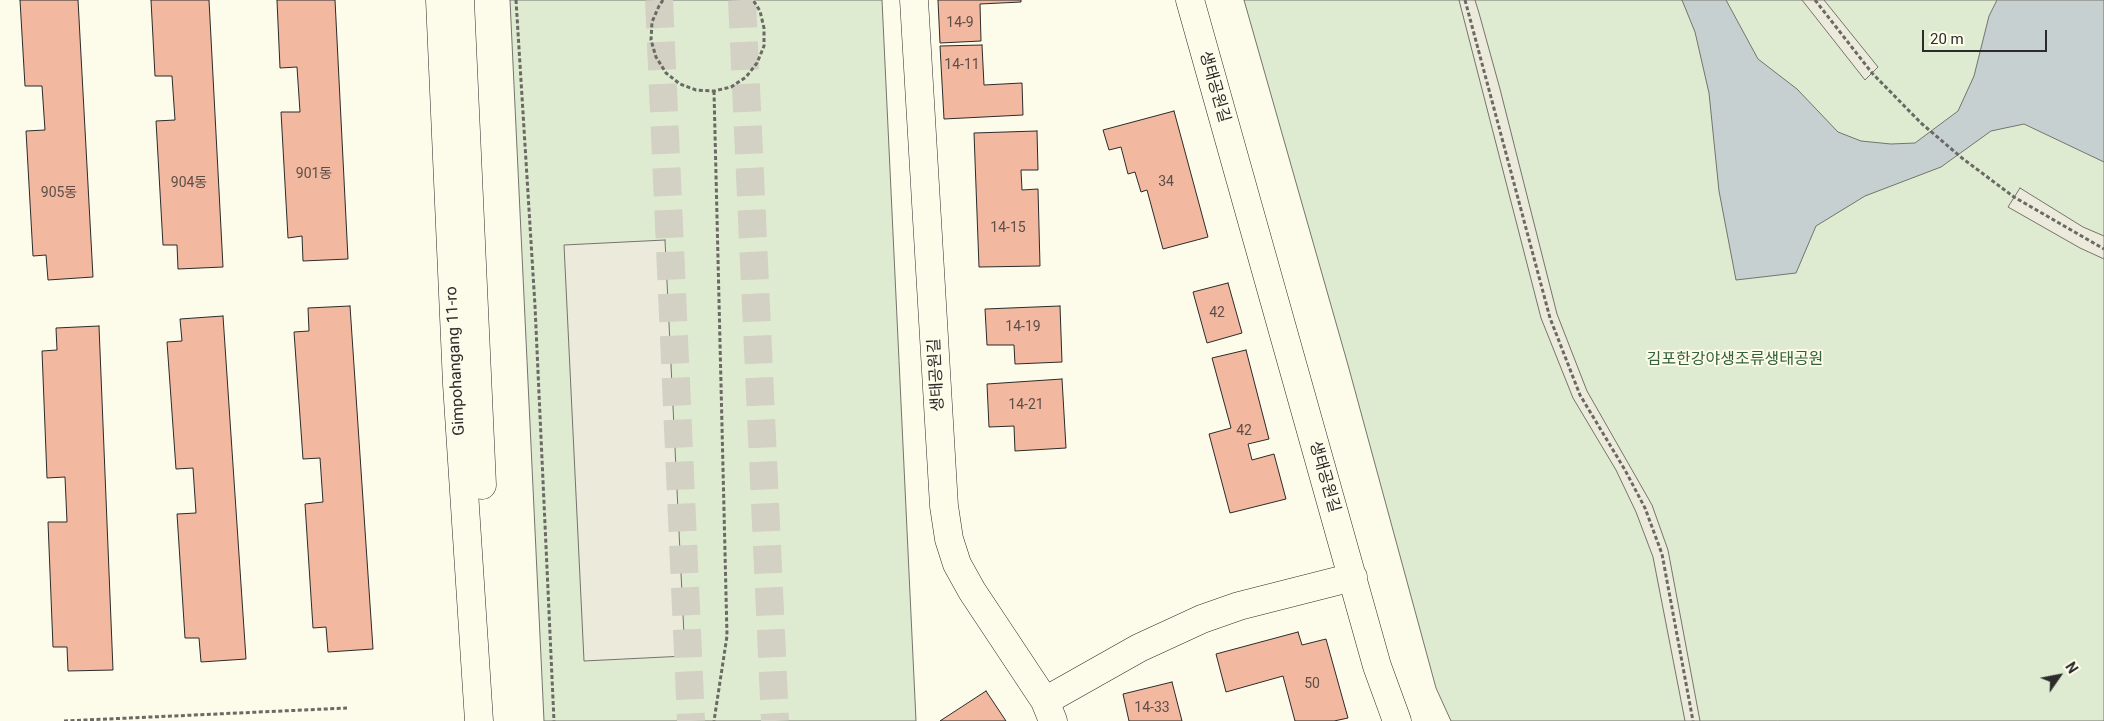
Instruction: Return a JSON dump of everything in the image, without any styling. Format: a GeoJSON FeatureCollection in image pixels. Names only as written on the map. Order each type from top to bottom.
{"type":"FeatureCollection","features":[{"type":"Feature","properties":{"kind":"street","name":"Gimpohangang 11-ro"},"geometry":{"type":"LineString","coordinates":[[440,0],[457,384],[479,721]]}},
{"type":"Feature","properties":{"kind":"street","name":"Gimpohangang 11-ro"},"geometry":{"type":"LineString","coordinates":[[460,0],[489,626],[484,721]]}},
{"type":"Feature","properties":{"kind":"street","name":"생태공원길"},"geometry":{"type":"LineString","coordinates":[[914,0],[944,506],[949,539],[957,564],[972,591],[1049,711]]}},
{"type":"Feature","properties":{"kind":"street","name":"생태공원길"},"geometry":{"type":"LineString","coordinates":[[1190,0],[1377,666],[1397,721]]}},
{"type":"Feature","properties":{"kind":"street"},"geometry":{"type":"LineString","coordinates":[[1049,711],[1139,648],[1202,618],[1239,606],[1352,578]]}},
{"type":"Feature","properties":{"kind":"path"},"geometry":{"type":"LineString","coordinates":[[516,0],[535,306],[554,721]]}},
{"type":"Feature","properties":{"kind":"path"},"geometry":{"type":"LineString","coordinates":[[663,0],[658,6],[652,22],[651,40],[656,57],[666,73],[680,84],[696,90],[714,91],[731,87],[746,77],[757,63],[764,46],[764,28],[760,11],[752,0]]}},
{"type":"Feature","properties":{"kind":"path"},"geometry":{"type":"LineString","coordinates":[[1465,0],[1550,318],[1580,395],[1641,500],[1662,554],[1693,721]]}},
{"type":"Feature","properties":{"kind":"path"},"geometry":{"type":"LineString","coordinates":[[1815,0],[1872,73],[1921,122],[1962,158],[2014,197],[2104,249]]}},
{"type":"Feature","properties":{"kind":"path"},"geometry":{"type":"LineString","coordinates":[[714,91],[727,636],[714,721]]}},
{"type":"Feature","properties":{"kind":"path"},"geometry":{"type":"LineString","coordinates":[[64,721],[347,708]]}},
{"type":"Feature","properties":{"kind":"green space"},"geometry":{"type":"Polygon","coordinates":[[[510,0],[882,0],[916,721],[544,721],[510,0]]]}},
{"type":"Feature","properties":{"kind":"green space","name":"김포한강야생조류생태공원"},"geometry":{"type":"Polygon","coordinates":[[[1244,0],[2104,0],[2104,721],[1451,721],[1436,688],[1348,365],[1244,0]]]}},
{"type":"Feature","properties":{"kind":"shaded area"},"geometry":{"type":"Polygon","coordinates":[[[1459,0],[1475,0],[1500,89],[1557,314],[1587,391],[1652,505],[1668,550],[1700,721],[1685,721],[1653,557],[1636,512],[1616,470],[1573,398],[1541,318],[1459,0]]]}},
{"type":"Feature","properties":{"kind":"shaded area"},"geometry":{"type":"Polygon","coordinates":[[[1682,0],[1726,0],[1758,59],[1797,89],[1838,132],[1861,141],[1891,144],[1915,143],[1958,111],[1974,76],[1989,16],[1997,0],[2104,0],[2104,162],[2024,124],[1991,131],[1941,167],[1865,196],[1816,226],[1796,273],[1736,280],[1719,191],[1709,93],[1695,32],[1682,0]]]}},
{"type":"Feature","properties":{"kind":"shaded area"},"geometry":{"type":"Polygon","coordinates":[[[1802,0],[1824,0],[1878,67],[1865,80],[1802,0]]]}},
{"type":"Feature","properties":{"kind":"shaded area"},"geometry":{"type":"Polygon","coordinates":[[[2020,188],[2083,227],[2104,236],[2104,259],[2080,248],[2008,207],[2020,188]]]}},
{"type":"Feature","properties":{"kind":"shaded area"},"geometry":{"type":"Polygon","coordinates":[[[665,240],[685,656],[584,661],[564,245],[665,240]]]}},
{"type":"Feature","properties":{"kind":"building"},"geometry":{"type":"Polygon","coordinates":[[[20,0],[78,0],[93,277],[48,280],[46,255],[33,256],[26,131],[45,130],[42,86],[25,86],[20,0]]]}},
{"type":"Feature","properties":{"kind":"building"},"geometry":{"type":"Polygon","coordinates":[[[151,0],[209,0],[223,267],[178,269],[177,245],[163,245],[156,121],[175,120],[172,76],[155,76],[151,0]]]}},
{"type":"Feature","properties":{"kind":"building"},"geometry":{"type":"Polygon","coordinates":[[[277,0],[335,0],[348,259],[303,261],[302,236],[288,238],[281,112],[300,112],[297,67],[280,68],[277,0]]]}},
{"type":"Feature","properties":{"kind":"building"},"geometry":{"type":"Polygon","coordinates":[[[938,0],[1021,0],[1021,2],[980,4],[981,41],[940,43],[938,0]]]}},
{"type":"Feature","properties":{"kind":"building"},"geometry":{"type":"Polygon","coordinates":[[[982,45],[984,85],[1022,83],[1023,115],[944,119],[940,46],[982,45]]]}},
{"type":"Feature","properties":{"kind":"building"},"geometry":{"type":"Polygon","coordinates":[[[1174,111],[1208,237],[1163,249],[1147,190],[1141,192],[1135,172],[1128,174],[1121,147],[1109,150],[1103,130],[1174,111]]]}},
{"type":"Feature","properties":{"kind":"building"},"geometry":{"type":"Polygon","coordinates":[[[1037,131],[1038,170],[1021,170],[1022,190],[1038,189],[1040,266],[979,267],[974,133],[1037,131]]]}},
{"type":"Feature","properties":{"kind":"building"},"geometry":{"type":"Polygon","coordinates":[[[1228,283],[1242,333],[1207,343],[1193,292],[1228,283]]]}},
{"type":"Feature","properties":{"kind":"building"},"geometry":{"type":"Polygon","coordinates":[[[350,306],[373,649],[328,652],[326,627],[313,628],[305,504],[323,502],[320,458],[303,459],[294,332],[309,331],[308,308],[350,306]]]}},
{"type":"Feature","properties":{"kind":"building"},"geometry":{"type":"Polygon","coordinates":[[[1060,306],[1062,362],[1015,364],[1014,345],[987,345],[985,309],[1060,306]]]}},
{"type":"Feature","properties":{"kind":"building"},"geometry":{"type":"Polygon","coordinates":[[[223,316],[246,659],[201,662],[199,638],[185,638],[177,514],[196,513],[193,468],[176,469],[167,342],[182,341],[180,319],[223,316]]]}},
{"type":"Feature","properties":{"kind":"building"},"geometry":{"type":"Polygon","coordinates":[[[99,326],[113,670],[68,671],[67,647],[53,647],[48,522],[67,522],[65,477],[47,478],[42,351],[57,350],[56,328],[99,326]]]}},
{"type":"Feature","properties":{"kind":"building"},"geometry":{"type":"Polygon","coordinates":[[[1246,350],[1269,439],[1248,444],[1252,460],[1274,454],[1286,499],[1230,513],[1209,434],[1231,428],[1212,358],[1246,350]]]}},
{"type":"Feature","properties":{"kind":"building"},"geometry":{"type":"Polygon","coordinates":[[[1062,379],[1066,448],[1015,451],[1014,426],[989,427],[987,384],[1062,379]]]}},
{"type":"Feature","properties":{"kind":"building"},"geometry":{"type":"Polygon","coordinates":[[[1298,632],[1302,645],[1326,639],[1348,718],[1334,721],[1295,721],[1283,676],[1226,692],[1216,654],[1298,632]]]}},
{"type":"Feature","properties":{"kind":"building"},"geometry":{"type":"Polygon","coordinates":[[[1172,682],[1182,721],[1129,721],[1123,694],[1172,682]]]}},
{"type":"Feature","properties":{"kind":"building"},"geometry":{"type":"Polygon","coordinates":[[[986,691],[1006,721],[940,721],[986,691]]]}},
{"type":"Feature","properties":{"kind":"tunnel"},"geometry":{"type":"LineString","coordinates":[[659,0],[691,721]]}},
{"type":"Feature","properties":{"kind":"tunnel"},"geometry":{"type":"LineString","coordinates":[[742,0],[775,721]]}}]}
